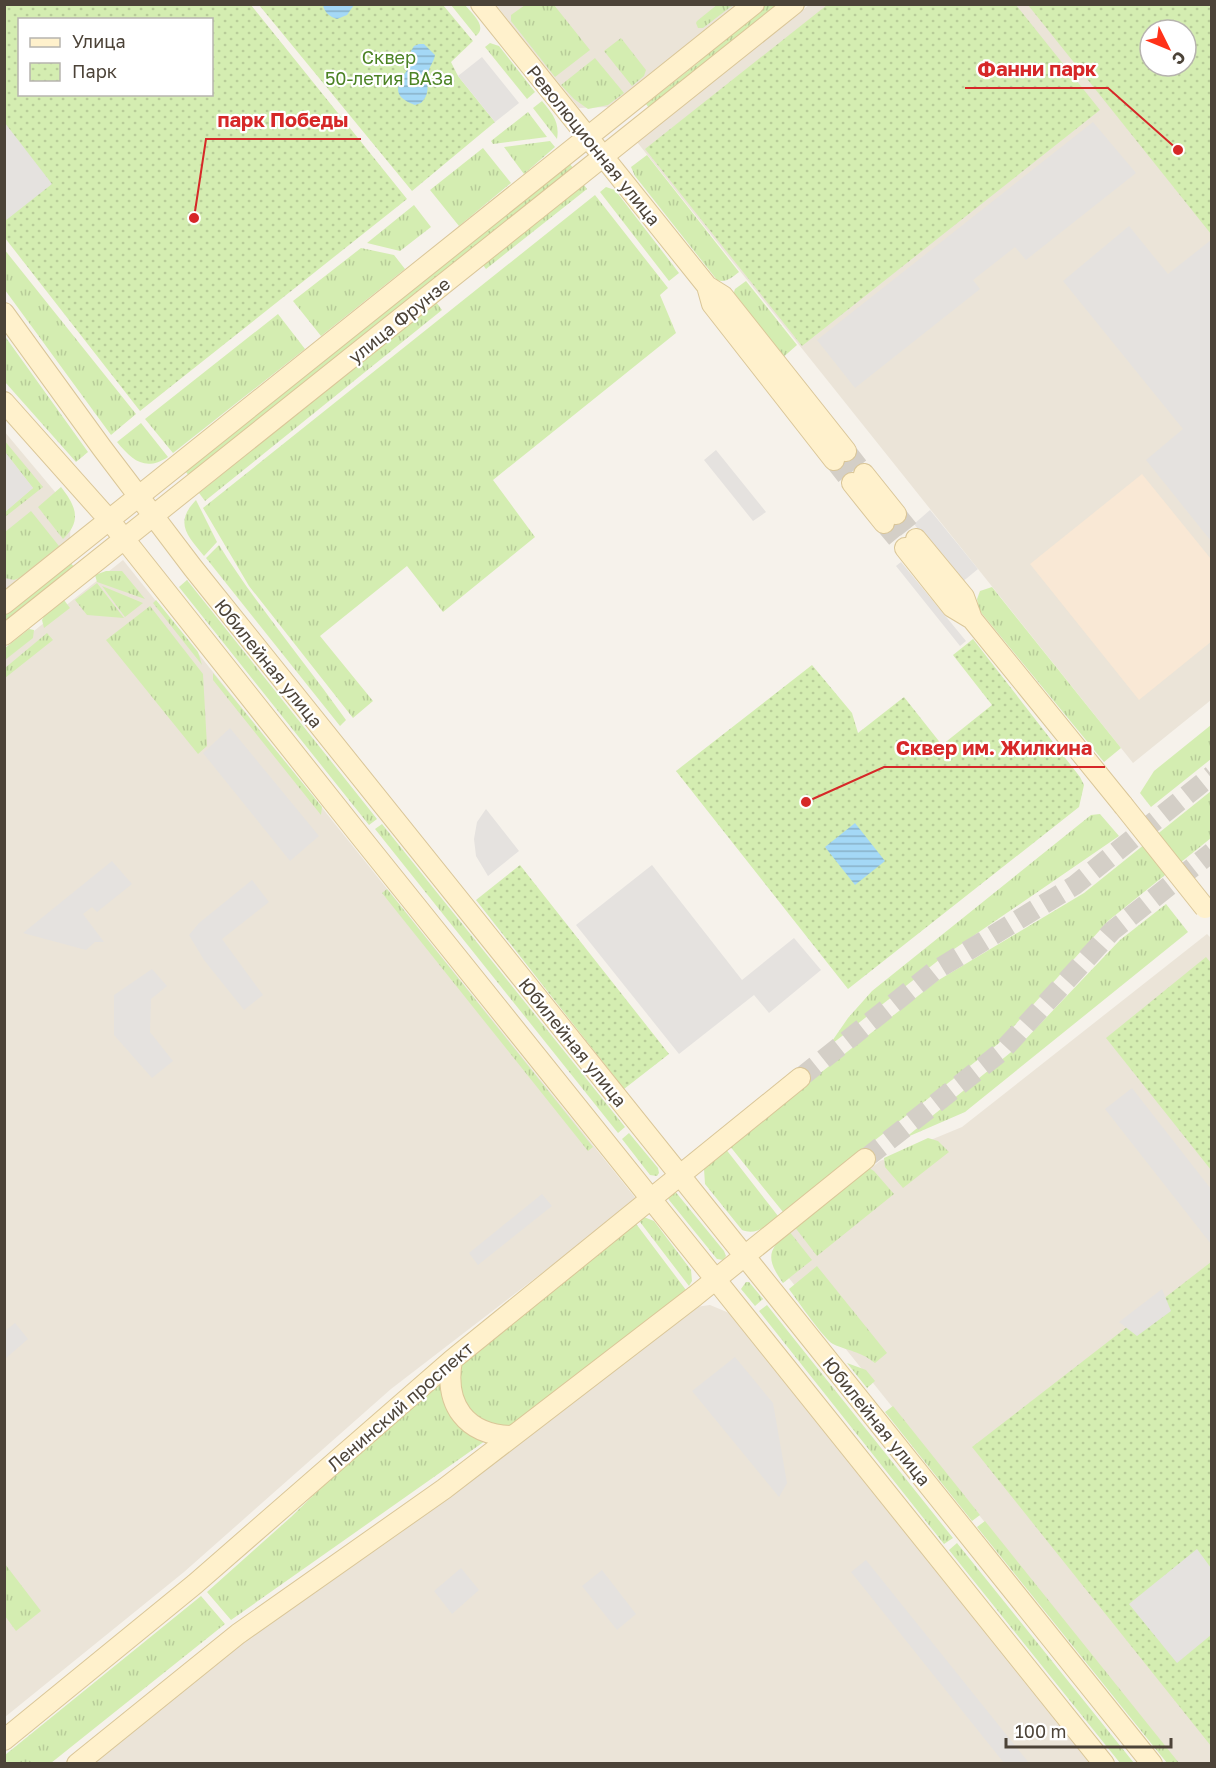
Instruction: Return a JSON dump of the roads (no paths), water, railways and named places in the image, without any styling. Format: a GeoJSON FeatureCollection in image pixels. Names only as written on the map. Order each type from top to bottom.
{"type":"FeatureCollection","features":[{"type":"Feature","properties":{"kind":"main road","name":"Революционная улица"},"geometry":{"type":"LineString","coordinates":[[481,4],[706,286],[723,296],[840,455]]}},
{"type":"Feature","properties":{"kind":"main road","name":"улица Фрунзе"},"geometry":{"type":"LineString","coordinates":[[4,604],[754,4]]}},
{"type":"Feature","properties":{"kind":"main road","name":"улица Фрунзе"},"geometry":{"type":"LineString","coordinates":[[4,635],[794,4]]}},
{"type":"Feature","properties":{"kind":"main road","name":"Юбилейная улица"},"geometry":{"type":"LineString","coordinates":[[4,313],[139,497],[404,833],[1152,1764]]}},
{"type":"Feature","properties":{"kind":"main road","name":"Юбилейная улица"},"geometry":{"type":"LineString","coordinates":[[4,402],[110,521],[1104,1764]]}},
{"type":"Feature","properties":{"kind":"main road"},"geometry":{"type":"LineString","coordinates":[[858,478],[890,519]]}},
{"type":"Feature","properties":{"kind":"main road"},"geometry":{"type":"LineString","coordinates":[[910,544],[964,597],[972,620],[1208,912]]}},
{"type":"Feature","properties":{"kind":"main road","name":"Ленинский проспект"},"geometry":{"type":"LineString","coordinates":[[4,1740],[195,1584],[452,1360],[800,1078]]}},
{"type":"Feature","properties":{"kind":"main road"},"geometry":{"type":"LineString","coordinates":[[77,1764],[238,1634],[444,1489],[716,1279],[865,1159]]}},
{"type":"Feature","properties":{"kind":"main road"},"geometry":{"type":"LineString","coordinates":[[452,1360],[449,1377],[451,1391],[463,1416],[486,1434],[512,1436]]}},
{"type":"Feature","properties":{"kind":"water"},"geometry":{"type":"Polygon","coordinates":[[[323,4],[354,5],[347,15],[337,19],[328,14],[323,4]]]}},
{"type":"Feature","properties":{"kind":"water"},"geometry":{"type":"Polygon","coordinates":[[[419,44],[424,44],[435,55],[429,71],[426,96],[421,103],[415,105],[400,96],[398,86],[412,62],[411,51],[419,44]]]}},
{"type":"Feature","properties":{"kind":"water"},"geometry":{"type":"Polygon","coordinates":[[[855,823],[885,861],[855,885],[825,847],[855,823]]]}},
{"type":"Feature","properties":{"kind":"tunnel"},"geometry":{"type":"LineString","coordinates":[[846,451],[864,474]]}},
{"type":"Feature","properties":{"kind":"tunnel"},"geometry":{"type":"LineString","coordinates":[[834,460],[852,483]]}},
{"type":"Feature","properties":{"kind":"tunnel"},"geometry":{"type":"LineString","coordinates":[[896,514],[916,539]]}},
{"type":"Feature","properties":{"kind":"tunnel"},"geometry":{"type":"LineString","coordinates":[[884,523],[905,548]]}},
{"type":"Feature","properties":{"kind":"tunnel"},"geometry":{"type":"LineString","coordinates":[[800,1078],[933,972],[1075,885],[1212,775]]}},
{"type":"Feature","properties":{"kind":"tunnel"},"geometry":{"type":"LineString","coordinates":[[865,1159],[1001,1052],[1112,931],[1212,852]]}},
{"type":"Feature","properties":{"kind":"place","name":"Фанни парк"},"geometry":{"type":"Point","coordinates":[1178,150]}},
{"type":"Feature","properties":{"kind":"place","name":"парк Победы"},"geometry":{"type":"Point","coordinates":[194,218]}},
{"type":"Feature","properties":{"kind":"place","name":"Сквер им. Жилкина"},"geometry":{"type":"Point","coordinates":[806,802]}},
{"type":"Feature","properties":{"kind":"park label","name":"Сквер 50-летия ВАЗа"},"geometry":{"type":"Point","coordinates":[389,67]}}]}
